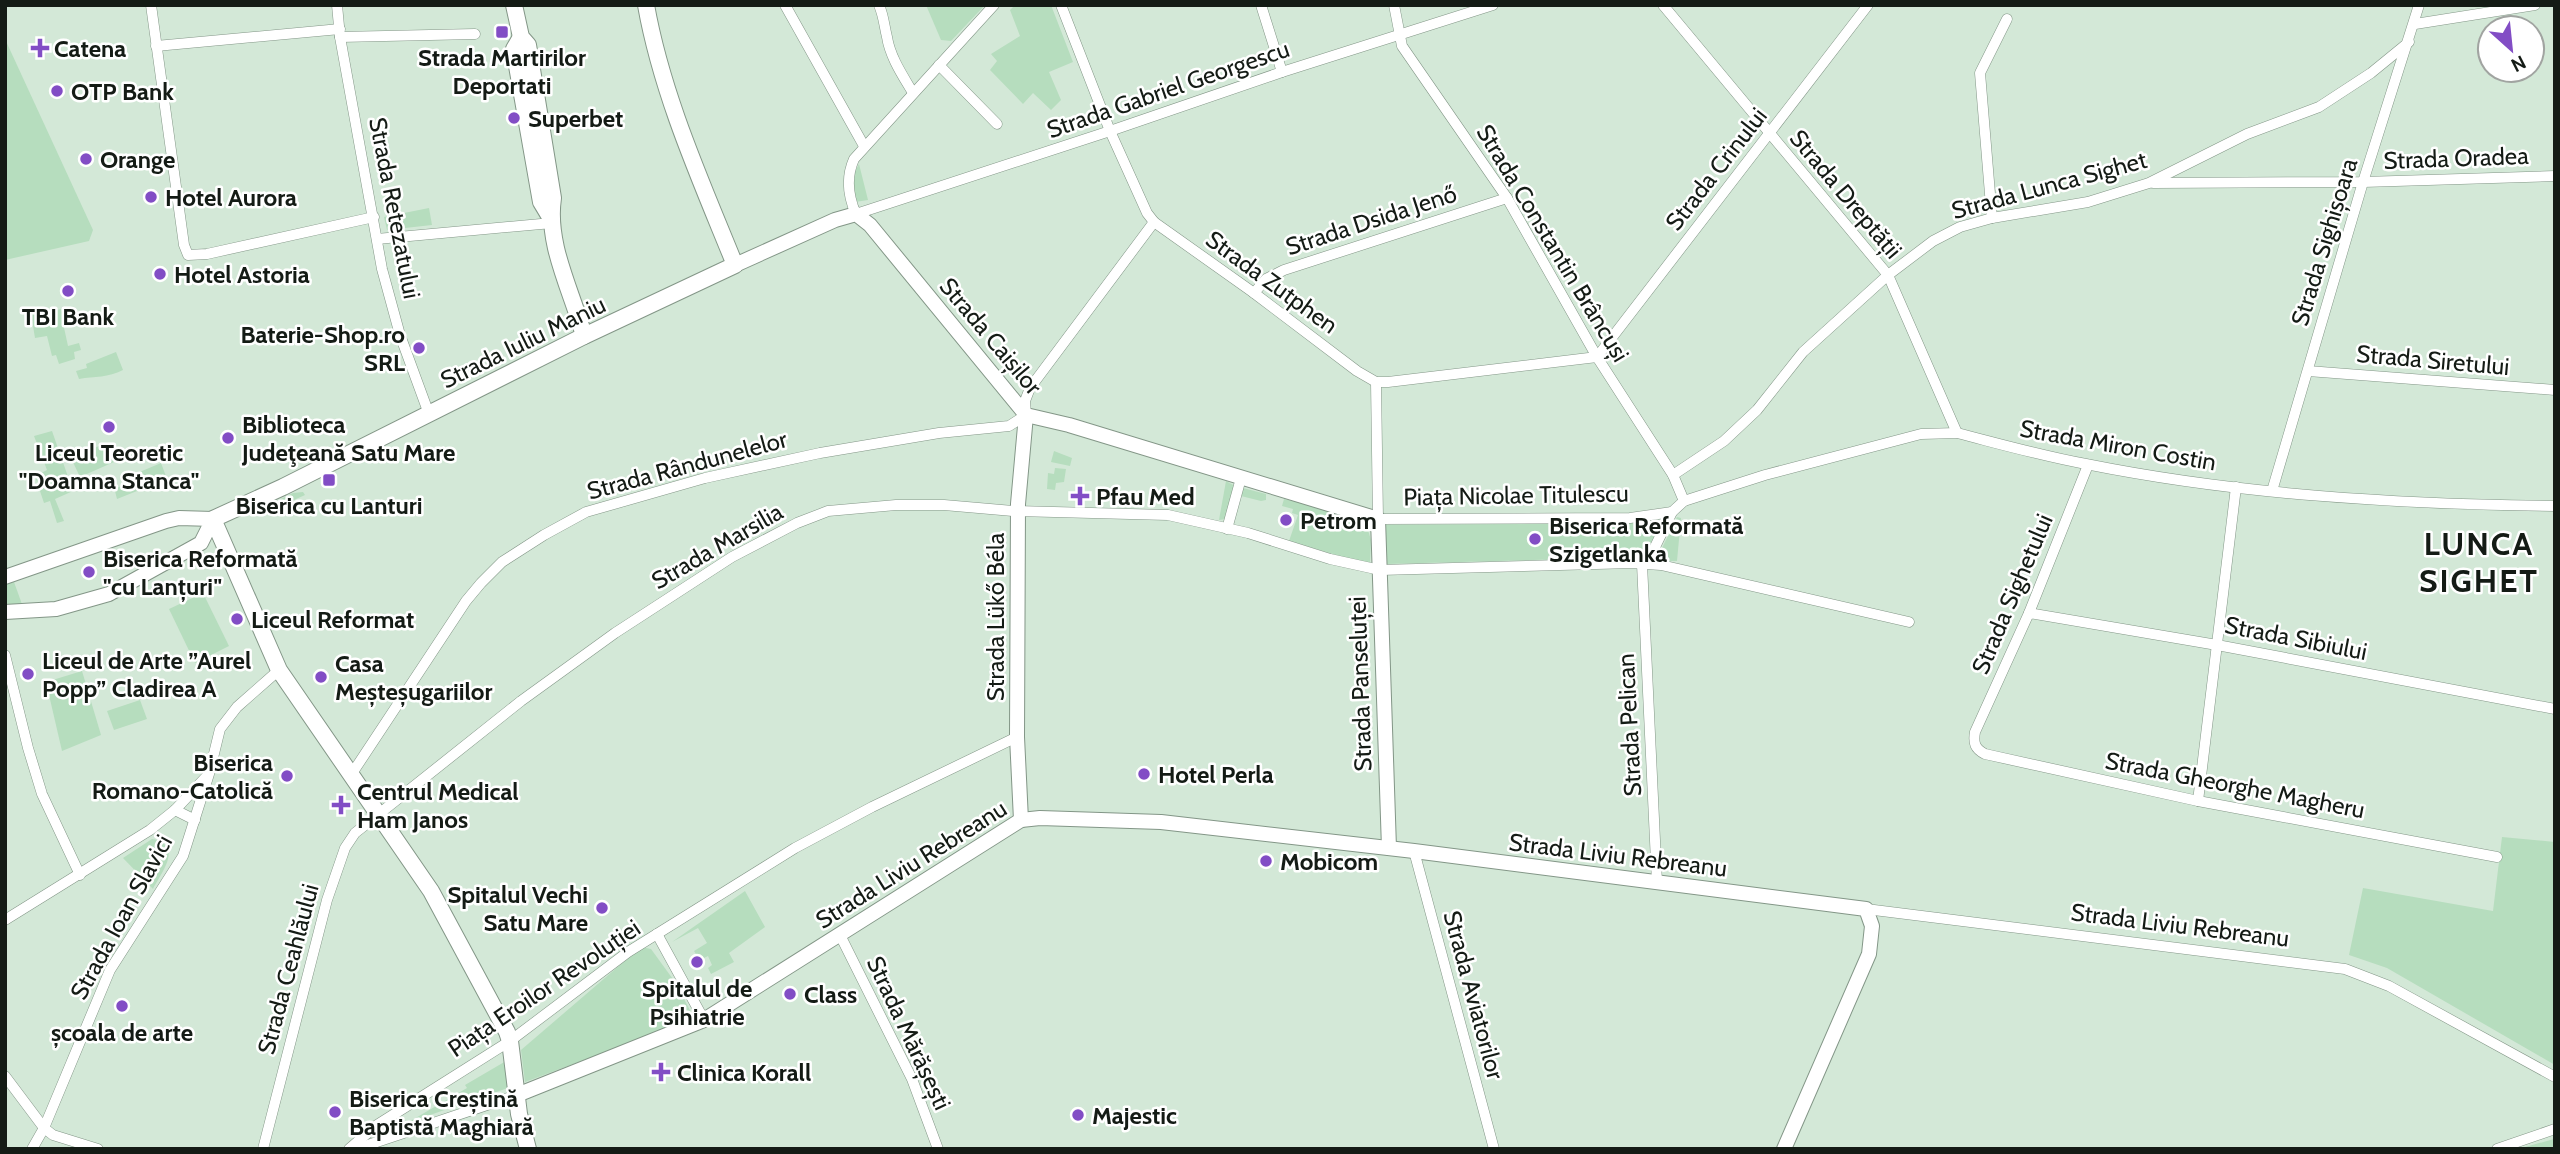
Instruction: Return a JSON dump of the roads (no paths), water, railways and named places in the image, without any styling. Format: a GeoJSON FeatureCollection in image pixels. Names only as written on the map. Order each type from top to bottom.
{"type":"FeatureCollection","features":[{"type":"Feature","properties":{"kind":"main road"},"geometry":{"type":"LineString","coordinates":[[514,5],[521,37],[514,49],[541,202],[551,220],[562,271],[584,336]]}},
{"type":"Feature","properties":{"kind":"main road"},"geometry":{"type":"LineString","coordinates":[[646,5],[663,75],[696,170],[735,265]]}},
{"type":"Feature","properties":{"kind":"main road","name":"Strada Iuliu Maniu"},"geometry":{"type":"LineString","coordinates":[[213,519],[584,336],[835,220],[856,214]]}},
{"type":"Feature","properties":{"kind":"main road","name":"Strada Caișilor"},"geometry":{"type":"LineString","coordinates":[[856,214],[870,225],[1026,415],[1069,425],[1241,478]]}},
{"type":"Feature","properties":{"kind":"main road","name":"Strada Lükő Béla"},"geometry":{"type":"LineString","coordinates":[[1021,820],[1017,737],[1018,511],[1026,415]]}},
{"type":"Feature","properties":{"kind":"main road","name":"Piața Nicolae Titulescu"},"geometry":{"type":"LineString","coordinates":[[1241,478],[1378,519]]}},
{"type":"Feature","properties":{"kind":"main road"},"geometry":{"type":"LineString","coordinates":[[5,577],[166,521],[179,518],[213,519]]}},
{"type":"Feature","properties":{"kind":"main road"},"geometry":{"type":"LineString","coordinates":[[5,612],[56,609],[109,594],[201,544],[213,519]]}},
{"type":"Feature","properties":{"kind":"main road"},"geometry":{"type":"LineString","coordinates":[[213,519],[279,670],[431,891],[510,1041],[527,1149]]}},
{"type":"Feature","properties":{"kind":"main road","name":"Strada Panseluței"},"geometry":{"type":"LineString","coordinates":[[1378,519],[1389,848]]}},
{"type":"Feature","properties":{"kind":"main road","name":"Strada Liviu Rebreanu"},"geometry":{"type":"LineString","coordinates":[[704,1020],[1021,820],[1040,818],[1161,822],[1414,851],[1866,909]]}},
{"type":"Feature","properties":{"kind":"main road"},"geometry":{"type":"LineString","coordinates":[[1784,1149],[1869,954],[1872,926],[1866,909]]}},
{"type":"Feature","properties":{"kind":"main road"},"geometry":{"type":"LineString","coordinates":[[517,1095],[704,1020]]}},
{"type":"Feature","properties":{"kind":"street"},"geometry":{"type":"LineString","coordinates":[[151,5],[184,246],[188,255],[207,254],[374,217]]}},
{"type":"Feature","properties":{"kind":"street","name":"Strada Retezatului"},"geometry":{"type":"LineString","coordinates":[[337,5],[382,269],[400,335],[429,414]]}},
{"type":"Feature","properties":{"kind":"street"},"geometry":{"type":"LineString","coordinates":[[785,5],[864,145]]}},
{"type":"Feature","properties":{"kind":"street"},"geometry":{"type":"LineString","coordinates":[[879,5],[886,22],[887,39],[901,73],[913,93]]}},
{"type":"Feature","properties":{"kind":"street"},"geometry":{"type":"LineString","coordinates":[[856,214],[849,192],[848,176],[854,159],[994,5]]}},
{"type":"Feature","properties":{"kind":"street","name":"Strada Zutphen"},"geometry":{"type":"LineString","coordinates":[[1061,5],[1110,131],[1154,222],[1357,371],[1376,382]]}},
{"type":"Feature","properties":{"kind":"street"},"geometry":{"type":"LineString","coordinates":[[1261,5],[1282,72]]}},
{"type":"Feature","properties":{"kind":"street","name":"Strada Constantin Brâncuși"},"geometry":{"type":"LineString","coordinates":[[1394,5],[1402,46],[1507,198],[1597,357],[1673,475],[1684,501]]}},
{"type":"Feature","properties":{"kind":"street","name":"Strada Gabriel Georgescu"},"geometry":{"type":"LineString","coordinates":[[856,214],[1282,72],[1493,5]]}},
{"type":"Feature","properties":{"kind":"street","name":"Strada Dreptății"},"geometry":{"type":"LineString","coordinates":[[1663,5],[1888,275],[1957,433]]}},
{"type":"Feature","properties":{"kind":"street","name":"Strada Crinului"},"geometry":{"type":"LineString","coordinates":[[1597,357],[1868,5]]}},
{"type":"Feature","properties":{"kind":"street","name":"Strada Sighișoara"},"geometry":{"type":"LineString","coordinates":[[2272,491],[2363,182],[2420,5]]}},
{"type":"Feature","properties":{"kind":"street"},"geometry":{"type":"LineString","coordinates":[[2415,24],[2535,5]]}},
{"type":"Feature","properties":{"kind":"street"},"geometry":{"type":"LineString","coordinates":[[1992,218],[1980,73],[2007,19]]}},
{"type":"Feature","properties":{"kind":"street"},"geometry":{"type":"LineString","coordinates":[[156,46],[340,33],[475,34]]}},
{"type":"Feature","properties":{"kind":"street","name":"Strada Lunca Sighet"},"geometry":{"type":"LineString","coordinates":[[1673,475],[1724,441],[1756,410],[1803,352],[1888,275],[1933,241],[1961,227],[1992,218],[2088,202],[2149,183],[2247,134],[2319,107],[2371,73],[2409,42]]}},
{"type":"Feature","properties":{"kind":"street"},"geometry":{"type":"LineString","coordinates":[[939,65],[998,124]]}},
{"type":"Feature","properties":{"kind":"street","name":"Strada Oradea"},"geometry":{"type":"LineString","coordinates":[[2149,183],[2363,182],[2555,176]]}},
{"type":"Feature","properties":{"kind":"street","name":"Strada Dsida Jenő"},"geometry":{"type":"LineString","coordinates":[[1254,293],[1266,279],[1284,270],[1507,198]]}},
{"type":"Feature","properties":{"kind":"street"},"geometry":{"type":"LineString","coordinates":[[377,239],[551,220]]}},
{"type":"Feature","properties":{"kind":"street"},"geometry":{"type":"LineString","coordinates":[[1026,415],[1025,401],[1037,378],[1154,222]]}},
{"type":"Feature","properties":{"kind":"street"},"geometry":{"type":"LineString","coordinates":[[1378,519],[1376,382],[1597,357]]}},
{"type":"Feature","properties":{"kind":"street","name":"Strada Siretului"},"geometry":{"type":"LineString","coordinates":[[2308,371],[2555,390]]}},
{"type":"Feature","properties":{"kind":"street","name":"Strada Rândunelelor"},"geometry":{"type":"LineString","coordinates":[[351,775],[481,583],[502,562],[586,512],[705,478],[820,453],[1009,426],[1026,415]]}},
{"type":"Feature","properties":{"kind":"street","name":"Strada Miron Costin"},"geometry":{"type":"LineString","coordinates":[[1684,501],[1765,475],[1921,434],[1957,433],[2088,465],[2236,487],[2432,504],[2555,506]]}},
{"type":"Feature","properties":{"kind":"street","name":"Strada Sighetului"},"geometry":{"type":"LineString","coordinates":[[1974,739],[2029,613],[2088,465]]}},
{"type":"Feature","properties":{"kind":"street"},"geometry":{"type":"LineString","coordinates":[[1241,478],[1227,528],[1330,559],[1380,570],[1661,565],[1909,622]]}},
{"type":"Feature","properties":{"kind":"street"},"geometry":{"type":"LineString","coordinates":[[2198,801],[2236,487]]}},
{"type":"Feature","properties":{"kind":"street"},"geometry":{"type":"LineString","coordinates":[[1642,564],[1653,551],[1672,512],[1684,501]]}},
{"type":"Feature","properties":{"kind":"street","name":"Strada Marsilia"},"geometry":{"type":"LineString","coordinates":[[378,815],[521,701],[615,633],[732,556],[797,523],[828,511],[872,506],[944,505],[1018,511],[1168,515],[1227,528]]}},
{"type":"Feature","properties":{"kind":"street","name":"Piața Nicolae Titulescu"},"geometry":{"type":"LineString","coordinates":[[1378,519],[1630,518],[1672,512]]}},
{"type":"Feature","properties":{"kind":"street","name":"Strada Pelican"},"geometry":{"type":"LineString","coordinates":[[1642,564],[1657,883]]}},
{"type":"Feature","properties":{"kind":"street","name":"Strada Sibiului"},"geometry":{"type":"LineString","coordinates":[[2029,613],[2217,645],[2555,709]]}},
{"type":"Feature","properties":{"kind":"street"},"geometry":{"type":"LineString","coordinates":[[5,655],[28,748],[43,794],[80,874]]}},
{"type":"Feature","properties":{"kind":"street","name":"Strada Ioan Slavici"},"geometry":{"type":"LineString","coordinates":[[32,1149],[44,1128],[110,970],[183,856],[209,774],[219,729],[225,720],[279,670]]}},
{"type":"Feature","properties":{"kind":"street"},"geometry":{"type":"LineString","coordinates":[[657,934],[806,842],[1017,737]]}},
{"type":"Feature","properties":{"kind":"street","name":"Strada Gheorghe Magheru"},"geometry":{"type":"LineString","coordinates":[[1974,739],[1979,751],[1984,754],[2198,801],[2497,857]]}},
{"type":"Feature","properties":{"kind":"street"},"geometry":{"type":"LineString","coordinates":[[5,920],[150,830],[175,810],[209,774]]}},
{"type":"Feature","properties":{"kind":"street","name":"Strada Ioan Slavici"},"geometry":{"type":"LineString","coordinates":[[175,810],[195,820]]}},
{"type":"Feature","properties":{"kind":"street","name":"Strada Ceahlăului"},"geometry":{"type":"LineString","coordinates":[[263,1149],[321,920],[341,860],[349,840],[378,815]]}},
{"type":"Feature","properties":{"kind":"street","name":"Strada Aviatorilor"},"geometry":{"type":"LineString","coordinates":[[1414,851],[1494,1149]]}},
{"type":"Feature","properties":{"kind":"street","name":"Strada Liviu Rebreanu"},"geometry":{"type":"LineString","coordinates":[[1866,909],[2345,969],[2389,986],[2555,1077]]}},
{"type":"Feature","properties":{"kind":"street","name":"Piața Eroilor Revoluției"},"geometry":{"type":"LineString","coordinates":[[349,1149],[377,1125],[510,1041],[628,952],[657,934],[704,1020]]}},
{"type":"Feature","properties":{"kind":"street","name":"Strada Mărășești"},"geometry":{"type":"LineString","coordinates":[[840,936],[912,1079],[938,1149]]}},
{"type":"Feature","properties":{"kind":"street"},"geometry":{"type":"LineString","coordinates":[[5,1076],[44,1128],[63,1139],[98,1149]]}},
{"type":"Feature","properties":{"kind":"street"},"geometry":{"type":"LineString","coordinates":[[356,1149],[517,1095]]}},
{"type":"Feature","properties":{"kind":"street"},"geometry":{"type":"LineString","coordinates":[[2497,1149],[2555,1129]]}},
{"type":"Feature","properties":{"kind":"place","name":"Strada Martirilor Deportati"},"geometry":{"type":"Point","coordinates":[502,32]}},
{"type":"Feature","properties":{"kind":"place","name":"Catena"},"geometry":{"type":"Point","coordinates":[40,48]}},
{"type":"Feature","properties":{"kind":"place","name":"OTP Bank"},"geometry":{"type":"Point","coordinates":[57,91]}},
{"type":"Feature","properties":{"kind":"place","name":"Superbet"},"geometry":{"type":"Point","coordinates":[514,118]}},
{"type":"Feature","properties":{"kind":"place","name":"Orange"},"geometry":{"type":"Point","coordinates":[86,159]}},
{"type":"Feature","properties":{"kind":"place","name":"Hotel Aurora"},"geometry":{"type":"Point","coordinates":[151,197]}},
{"type":"Feature","properties":{"kind":"place","name":"Hotel Astoria"},"geometry":{"type":"Point","coordinates":[160,274]}},
{"type":"Feature","properties":{"kind":"place","name":"TBI Bank"},"geometry":{"type":"Point","coordinates":[68,291]}},
{"type":"Feature","properties":{"kind":"place","name":"Baterie-Shop.ro SRL"},"geometry":{"type":"Point","coordinates":[419,348]}},
{"type":"Feature","properties":{"kind":"place","name":"Liceul Teoretic \"Doamna Stanca\""},"geometry":{"type":"Point","coordinates":[109,427]}},
{"type":"Feature","properties":{"kind":"place","name":"Biblioteca Judeţeană Satu Mare"},"geometry":{"type":"Point","coordinates":[228,438]}},
{"type":"Feature","properties":{"kind":"place","name":"Biserica cu Lanturi"},"geometry":{"type":"Point","coordinates":[329,480]}},
{"type":"Feature","properties":{"kind":"place","name":"Pfau Med"},"geometry":{"type":"Point","coordinates":[1080,496]}},
{"type":"Feature","properties":{"kind":"place","name":"Petrom"},"geometry":{"type":"Point","coordinates":[1286,520]}},
{"type":"Feature","properties":{"kind":"place","name":"Biserica Reformată Szigetlanka"},"geometry":{"type":"Point","coordinates":[1535,539]}},
{"type":"Feature","properties":{"kind":"place","name":"Biserica Reformată \"cu Lanțuri\""},"geometry":{"type":"Point","coordinates":[89,572]}},
{"type":"Feature","properties":{"kind":"place","name":"Liceul Reformat"},"geometry":{"type":"Point","coordinates":[237,619]}},
{"type":"Feature","properties":{"kind":"place","name":"Liceul de Arte ”Aurel Popp” Cladirea A"},"geometry":{"type":"Point","coordinates":[28,674]}},
{"type":"Feature","properties":{"kind":"place","name":"Casa Meșteșugariilor"},"geometry":{"type":"Point","coordinates":[321,677]}},
{"type":"Feature","properties":{"kind":"place","name":"Hotel Perla"},"geometry":{"type":"Point","coordinates":[1144,774]}},
{"type":"Feature","properties":{"kind":"place","name":"Biserica Romano-Catolică"},"geometry":{"type":"Point","coordinates":[287,776]}},
{"type":"Feature","properties":{"kind":"place","name":"Centrul Medical Ham Janos"},"geometry":{"type":"Point","coordinates":[341,805]}},
{"type":"Feature","properties":{"kind":"place","name":"Mobicom"},"geometry":{"type":"Point","coordinates":[1266,861]}},
{"type":"Feature","properties":{"kind":"place","name":"Spitalul Vechi Satu Mare"},"geometry":{"type":"Point","coordinates":[602,908]}},
{"type":"Feature","properties":{"kind":"place","name":"Spitalul de Psihiatrie"},"geometry":{"type":"Point","coordinates":[697,962]}},
{"type":"Feature","properties":{"kind":"place","name":"Class"},"geometry":{"type":"Point","coordinates":[790,994]}},
{"type":"Feature","properties":{"kind":"place","name":"școala de arte"},"geometry":{"type":"Point","coordinates":[122,1006]}},
{"type":"Feature","properties":{"kind":"place","name":"Clinica Korall"},"geometry":{"type":"Point","coordinates":[661,1072]}},
{"type":"Feature","properties":{"kind":"place","name":"Biserica Creștină Baptistă Maghiară"},"geometry":{"type":"Point","coordinates":[335,1112]}},
{"type":"Feature","properties":{"kind":"place","name":"Majestic"},"geometry":{"type":"Point","coordinates":[1078,1115]}},
{"type":"Feature","properties":{"kind":"district","name":"LUNCA SIGHET"},"geometry":{"type":"Point","coordinates":[2479,562]}}]}
